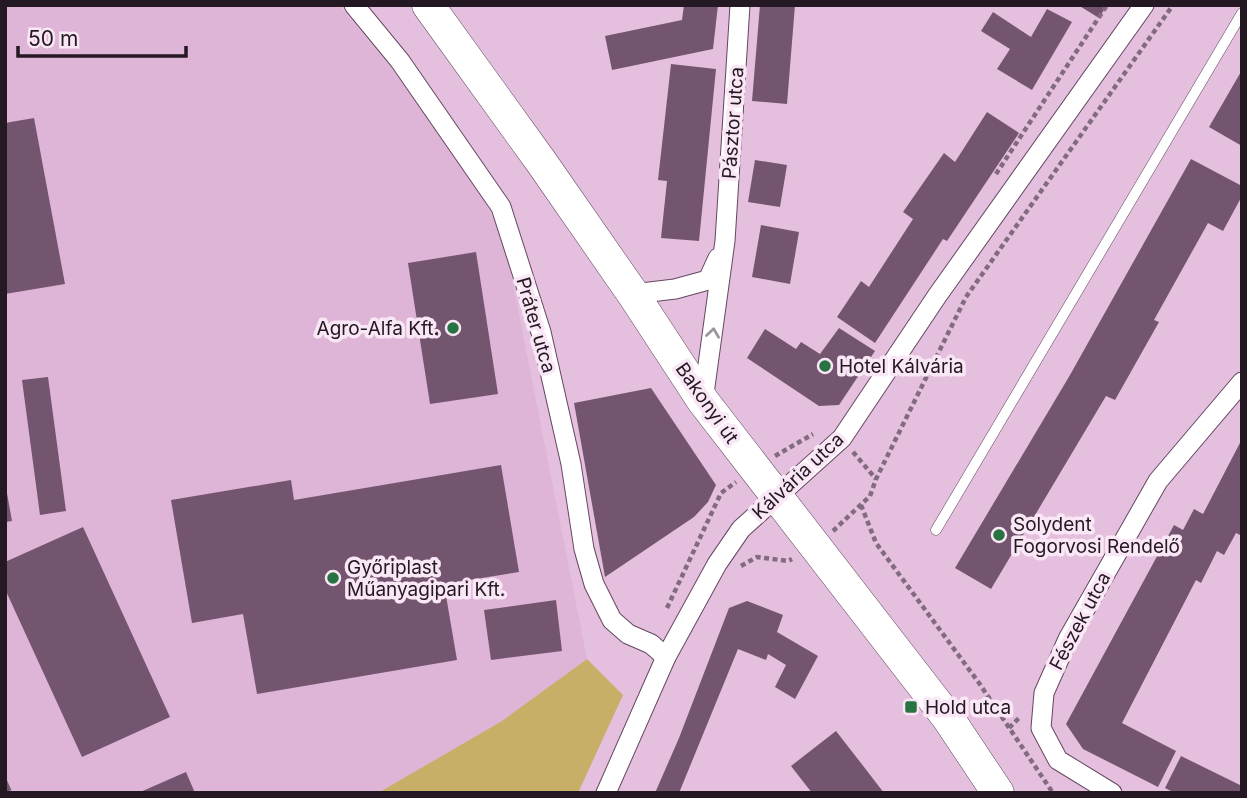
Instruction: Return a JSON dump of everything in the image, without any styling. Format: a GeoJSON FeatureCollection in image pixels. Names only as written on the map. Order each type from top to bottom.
{"type":"FeatureCollection","features":[{"type":"Feature","properties":{"kind":"main road","name":"Bakonyi út"},"geometry":{"type":"LineString","coordinates":[[428,5],[633,294],[703,401],[776,497],[817,545],[948,718],[998,793]]}},
{"type":"Feature","properties":{"kind":"street","name":"Práter utca"},"geometry":{"type":"LineString","coordinates":[[354,5],[400,61],[501,207],[541,332],[571,464],[584,549],[594,584],[612,620],[628,634],[651,644],[666,657]]}},
{"type":"Feature","properties":{"kind":"street","name":"Pásztor utca"},"geometry":{"type":"LineString","coordinates":[[703,401],[725,241],[740,5]]}},
{"type":"Feature","properties":{"kind":"street","name":"Kálvária utca"},"geometry":{"type":"LineString","coordinates":[[606,793],[666,657],[703,589],[741,529],[842,438],[937,296],[1144,5]]}},
{"type":"Feature","properties":{"kind":"street","name":"Pásztor utca"},"geometry":{"type":"LineString","coordinates":[[633,294],[675,289],[708,279],[725,241]]}},
{"type":"Feature","properties":{"kind":"street","name":"Fészek utca"},"geometry":{"type":"LineString","coordinates":[[1112,793],[1058,760],[1041,728],[1044,693],[1068,639],[1158,481],[1242,382]]}},
{"type":"Feature","properties":{"kind":"lane"},"geometry":{"type":"LineString","coordinates":[[936,530],[1242,13]]}},
{"type":"Feature","properties":{"kind":"path"},"geometry":{"type":"LineString","coordinates":[[740,566],[757,557],[788,561],[817,545],[870,496],[965,298],[1172,5]]}},
{"type":"Feature","properties":{"kind":"path"},"geometry":{"type":"LineString","coordinates":[[666,610],[721,493],[754,469]]}},
{"type":"Feature","properties":{"kind":"path"},"geometry":{"type":"LineString","coordinates":[[861,505],[876,543],[979,683],[1053,793]]}},
{"type":"Feature","properties":{"kind":"shaded area"},"geometry":{"type":"Polygon","coordinates":[[[5,5],[339,5],[453,143],[504,238],[587,659],[502,721],[378,793],[5,793],[5,5]]]}},
{"type":"Feature","properties":{"kind":"shaded area"},"geometry":{"type":"Polygon","coordinates":[[[587,659],[623,695],[578,793],[378,793],[502,721],[587,659]]]}},
{"type":"Feature","properties":{"kind":"building"},"geometry":{"type":"Polygon","coordinates":[[[684,5],[718,5],[713,49],[612,70],[605,36],[682,20],[684,5]]]}},
{"type":"Feature","properties":{"kind":"building"},"geometry":{"type":"Polygon","coordinates":[[[760,5],[795,5],[787,104],[752,101],[760,5]]]}},
{"type":"Feature","properties":{"kind":"building"},"geometry":{"type":"Polygon","coordinates":[[[1078,5],[1107,5],[1099,18],[1078,5]]]}},
{"type":"Feature","properties":{"kind":"building"},"geometry":{"type":"Polygon","coordinates":[[[1047,9],[1072,22],[1032,90],[997,69],[1010,49],[981,31],[993,12],[1031,37],[1047,9]]]}},
{"type":"Feature","properties":{"kind":"building"},"geometry":{"type":"Polygon","coordinates":[[[671,64],[716,69],[699,241],[661,238],[667,181],[658,180],[671,64]]]}},
{"type":"Feature","properties":{"kind":"building"},"geometry":{"type":"Polygon","coordinates":[[[1242,70],[1242,146],[1209,127],[1242,70]]]}},
{"type":"Feature","properties":{"kind":"building"},"geometry":{"type":"Polygon","coordinates":[[[987,112],[1019,133],[947,241],[943,239],[875,343],[837,317],[861,281],[869,287],[913,219],[903,212],[944,153],[955,162],[987,112]]]}},
{"type":"Feature","properties":{"kind":"building"},"geometry":{"type":"Polygon","coordinates":[[[34,118],[65,284],[5,294],[5,123],[34,118]]]}},
{"type":"Feature","properties":{"kind":"building"},"geometry":{"type":"Polygon","coordinates":[[[1191,159],[1242,186],[1242,196],[1223,231],[1208,223],[1154,320],[1159,322],[1115,400],[1106,396],[991,589],[955,568],[1070,375],[1191,159]]]}},
{"type":"Feature","properties":{"kind":"building"},"geometry":{"type":"Polygon","coordinates":[[[755,160],[787,165],[780,207],[748,202],[755,160]]]}},
{"type":"Feature","properties":{"kind":"building"},"geometry":{"type":"Polygon","coordinates":[[[761,225],[799,232],[790,284],[752,277],[761,225]]]}},
{"type":"Feature","properties":{"kind":"building","name":"Agro-Alfa Kft."},"geometry":{"type":"Polygon","coordinates":[[[476,252],[498,394],[430,404],[408,263],[476,252]]]}},
{"type":"Feature","properties":{"kind":"building","name":"Hotel Kálvária"},"geometry":{"type":"Polygon","coordinates":[[[839,328],[875,351],[839,405],[819,406],[747,358],[765,329],[796,349],[801,342],[820,354],[839,328]]]}},
{"type":"Feature","properties":{"kind":"building"},"geometry":{"type":"Polygon","coordinates":[[[48,377],[66,511],[40,515],[22,380],[48,377]]]}},
{"type":"Feature","properties":{"kind":"building"},"geometry":{"type":"Polygon","coordinates":[[[651,388],[716,485],[708,502],[694,517],[605,577],[574,403],[651,388]]]}},
{"type":"Feature","properties":{"kind":"building"},"geometry":{"type":"Polygon","coordinates":[[[1242,439],[1242,536],[1236,533],[1224,555],[1217,551],[1201,583],[1196,580],[1122,723],[1176,751],[1158,787],[1083,749],[1066,724],[1174,525],[1183,530],[1194,509],[1203,514],[1242,439]]]}},
{"type":"Feature","properties":{"kind":"building","name":"Győriplast Műanyagipari Kft."},"geometry":{"type":"Polygon","coordinates":[[[501,465],[519,572],[444,584],[457,660],[257,694],[243,614],[192,623],[171,500],[291,480],[294,500],[501,465]]]}},
{"type":"Feature","properties":{"kind":"building"},"geometry":{"type":"Polygon","coordinates":[[[5,482],[12,521],[5,522],[5,482]]]}},
{"type":"Feature","properties":{"kind":"building"},"geometry":{"type":"Polygon","coordinates":[[[83,527],[170,717],[82,757],[5,589],[5,562],[83,527]]]}},
{"type":"Feature","properties":{"kind":"building"},"geometry":{"type":"Polygon","coordinates":[[[556,600],[562,651],[491,660],[484,610],[556,600]]]}},
{"type":"Feature","properties":{"kind":"building"},"geometry":{"type":"Polygon","coordinates":[[[747,601],[783,615],[777,632],[818,656],[795,699],[775,687],[786,665],[768,654],[766,660],[738,649],[679,793],[655,793],[729,608],[747,601]]]}},
{"type":"Feature","properties":{"kind":"building"},"geometry":{"type":"Polygon","coordinates":[[[836,731],[884,793],[812,793],[791,766],[836,731]]]}},
{"type":"Feature","properties":{"kind":"building"},"geometry":{"type":"Polygon","coordinates":[[[1181,756],[1242,786],[1242,793],[1175,793],[1165,788],[1181,756]]]}},
{"type":"Feature","properties":{"kind":"building"},"geometry":{"type":"Polygon","coordinates":[[[186,772],[195,793],[138,793],[186,772]]]}},
{"type":"Feature","properties":{"kind":"railway"},"geometry":{"type":"LineString","coordinates":[[5,782],[10,793]]}},
{"type":"Feature","properties":{"kind":"place","name":"Agro-Alfa Kft."},"geometry":{"type":"Point","coordinates":[453,328]}},
{"type":"Feature","properties":{"kind":"place","name":"Hotel Kálvária"},"geometry":{"type":"Point","coordinates":[825,366]}},
{"type":"Feature","properties":{"kind":"place","name":"Solydent Fogorvosi Rendelő"},"geometry":{"type":"Point","coordinates":[999,535]}},
{"type":"Feature","properties":{"kind":"place","name":"Győriplast Műanyagipari Kft."},"geometry":{"type":"Point","coordinates":[333,578]}},
{"type":"Feature","properties":{"kind":"place","name":"Hold utca"},"geometry":{"type":"Point","coordinates":[911,707]}}]}
